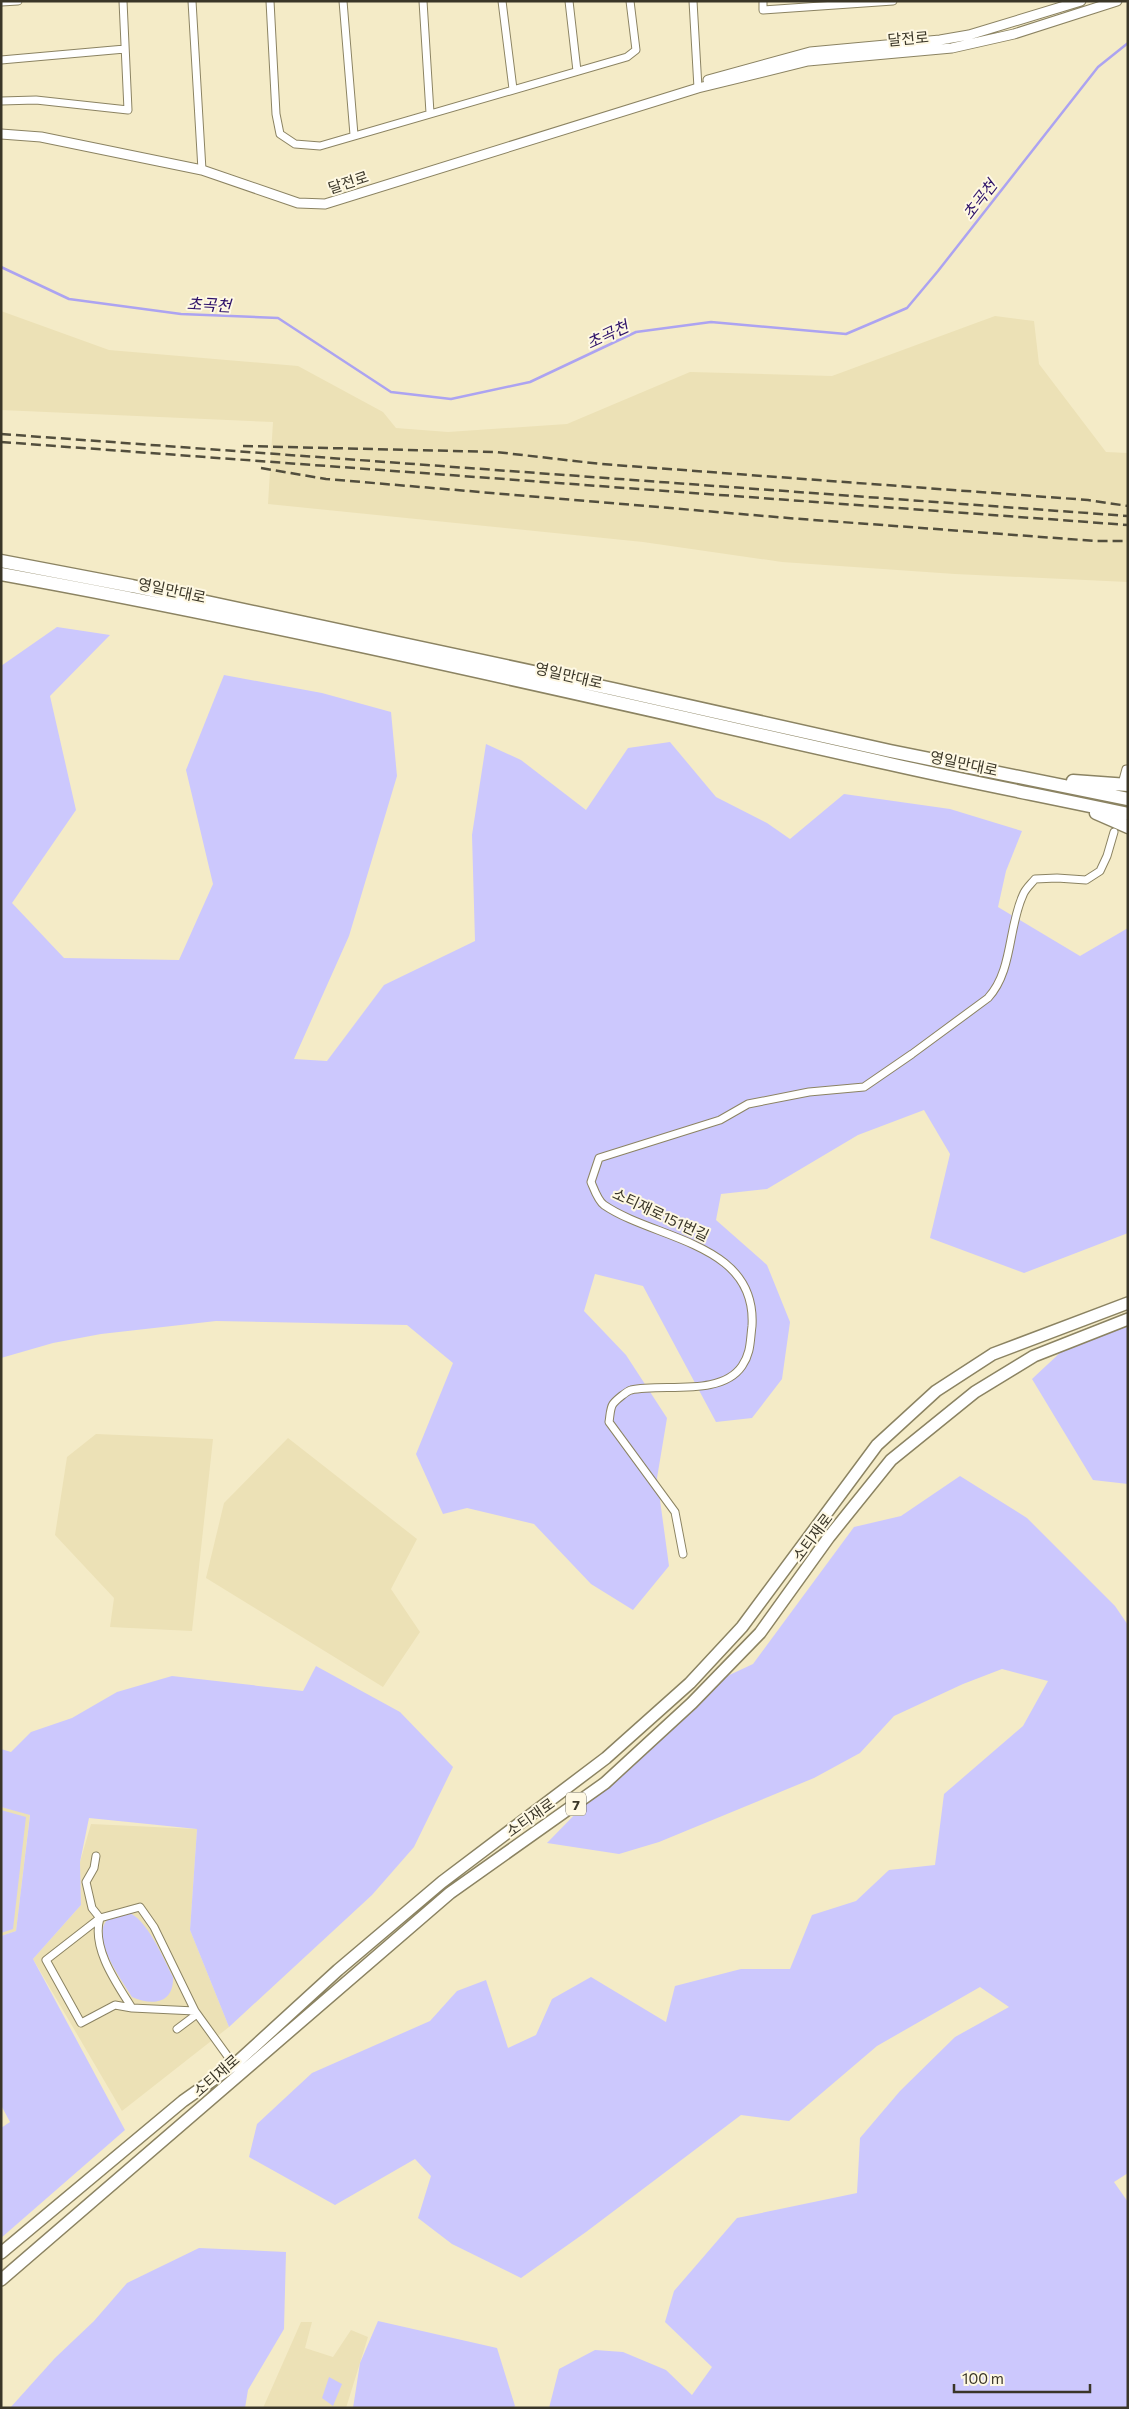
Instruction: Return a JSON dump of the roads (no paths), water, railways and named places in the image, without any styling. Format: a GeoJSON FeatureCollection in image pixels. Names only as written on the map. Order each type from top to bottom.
{"type":"FeatureCollection","features":[{"type":"Feature","properties":{"kind":"highway","name":"영일만대로"},"geometry":{"type":"LineString","coordinates":[[1,561],[132,586],[321,628],[604,687],[890,751],[1128,799]]}},
{"type":"Feature","properties":{"kind":"highway","name":"영일만대로"},"geometry":{"type":"LineString","coordinates":[[1,574],[157,604],[486,673],[893,765],[1128,814]]}},
{"type":"Feature","properties":{"kind":"highway"},"geometry":{"type":"LineString","coordinates":[[1025,777],[1125,783]]}},
{"type":"Feature","properties":{"kind":"highway"},"geometry":{"type":"LineString","coordinates":[[1066,800],[1128,826]]}},
{"type":"Feature","properties":{"kind":"main road","name":"소티재로"},"geometry":{"type":"LineString","coordinates":[[1,2253],[183,2101],[234,2065],[338,1970],[442,1882],[606,1758],[690,1683],[742,1627],[877,1445],[936,1391],[993,1354],[1128,1303]]}},
{"type":"Feature","properties":{"kind":"main road","name":"소티재로"},"geometry":{"type":"LineString","coordinates":[[1,2280],[450,1893],[613,1776],[692,1703],[760,1633],[829,1537],[891,1460],[974,1392],[1000,1376],[1034,1356],[1128,1319]]}},
{"type":"Feature","properties":{"kind":"street"},"geometry":{"type":"LineString","coordinates":[[1,2],[18,1]]}},
{"type":"Feature","properties":{"kind":"street"},"geometry":{"type":"LineString","coordinates":[[1,101],[36,100],[128,110],[123,1]]}},
{"type":"Feature","properties":{"kind":"street"},"geometry":{"type":"LineString","coordinates":[[192,1],[202,170]]}},
{"type":"Feature","properties":{"kind":"street"},"geometry":{"type":"LineString","coordinates":[[270,1],[276,114],[280,134],[295,144],[320,146],[627,57],[636,50],[630,1]]}},
{"type":"Feature","properties":{"kind":"street"},"geometry":{"type":"LineString","coordinates":[[343,1],[354,135]]}},
{"type":"Feature","properties":{"kind":"street"},"geometry":{"type":"LineString","coordinates":[[423,1],[430,113]]}},
{"type":"Feature","properties":{"kind":"street"},"geometry":{"type":"LineString","coordinates":[[502,1],[512,89]]}},
{"type":"Feature","properties":{"kind":"street"},"geometry":{"type":"LineString","coordinates":[[569,1],[577,71]]}},
{"type":"Feature","properties":{"kind":"street"},"geometry":{"type":"LineString","coordinates":[[693,1],[698,88]]}},
{"type":"Feature","properties":{"kind":"street"},"geometry":{"type":"LineString","coordinates":[[763,1],[763,10],[892,1]]}},
{"type":"Feature","properties":{"kind":"street","name":"달전로"},"geometry":{"type":"LineString","coordinates":[[698,88],[710,79],[810,52],[940,40],[969,35],[1080,1]]}},
{"type":"Feature","properties":{"kind":"street","name":"달전로"},"geometry":{"type":"LineString","coordinates":[[1,134],[42,137],[202,170],[298,203],[325,204],[698,88],[808,61],[952,48],[1014,34],[1117,1]]}},
{"type":"Feature","properties":{"kind":"street"},"geometry":{"type":"LineString","coordinates":[[1,60],[125,50]]}},
{"type":"Feature","properties":{"kind":"street"},"geometry":{"type":"LineString","coordinates":[[1125,783],[1126,769],[1128,769]]}},
{"type":"Feature","properties":{"kind":"street","name":"소티재로151번길"},"geometry":{"type":"LineString","coordinates":[[683,1554],[675,1512],[609,1422],[613,1404],[629,1390],[680,1389],[715,1383],[736,1375],[750,1356],[753,1311],[743,1286],[729,1266],[703,1247],[646,1225],[603,1204],[591,1182],[599,1158],[720,1120],[748,1104],[809,1092],[864,1087],[988,998],[994,991],[1002,973],[1023,894],[1035,879],[1086,880],[1100,871],[1107,856],[1114,832]]}},
{"type":"Feature","properties":{"kind":"street"},"geometry":{"type":"LineString","coordinates":[[96,1856],[94,1868],[86,1882],[92,1908],[100,1918]]}},
{"type":"Feature","properties":{"kind":"street"},"geometry":{"type":"LineString","coordinates":[[196,2012],[132,2008],[115,2005],[81,2023],[46,1960],[100,1918],[140,1907],[154,1927],[196,2012],[234,2065]]}},
{"type":"Feature","properties":{"kind":"street"},"geometry":{"type":"LineString","coordinates":[[100,1918],[96,1929],[104,1958],[132,2008]]}},
{"type":"Feature","properties":{"kind":"street"},"geometry":{"type":"LineString","coordinates":[[177,2029],[196,2012]]}},
{"type":"Feature","properties":{"kind":"waterway","name":"초곡천"},"geometry":{"type":"LineString","coordinates":[[1,267],[69,299],[181,314],[278,318],[391,392],[451,399],[530,382],[636,332],[711,322],[846,334],[907,308],[1098,67],[1128,43]]}},
{"type":"Feature","properties":{"kind":"railway"},"geometry":{"type":"LineString","coordinates":[[1,434],[1128,516]]}},
{"type":"Feature","properties":{"kind":"railway"},"geometry":{"type":"LineString","coordinates":[[1,442],[1128,525]]}},
{"type":"Feature","properties":{"kind":"railway"},"geometry":{"type":"LineString","coordinates":[[243,446],[496,452],[601,464],[1088,500],[1128,506]]}},
{"type":"Feature","properties":{"kind":"railway"},"geometry":{"type":"LineString","coordinates":[[261,468],[326,479],[788,518],[1096,541],[1128,541]]}}]}
